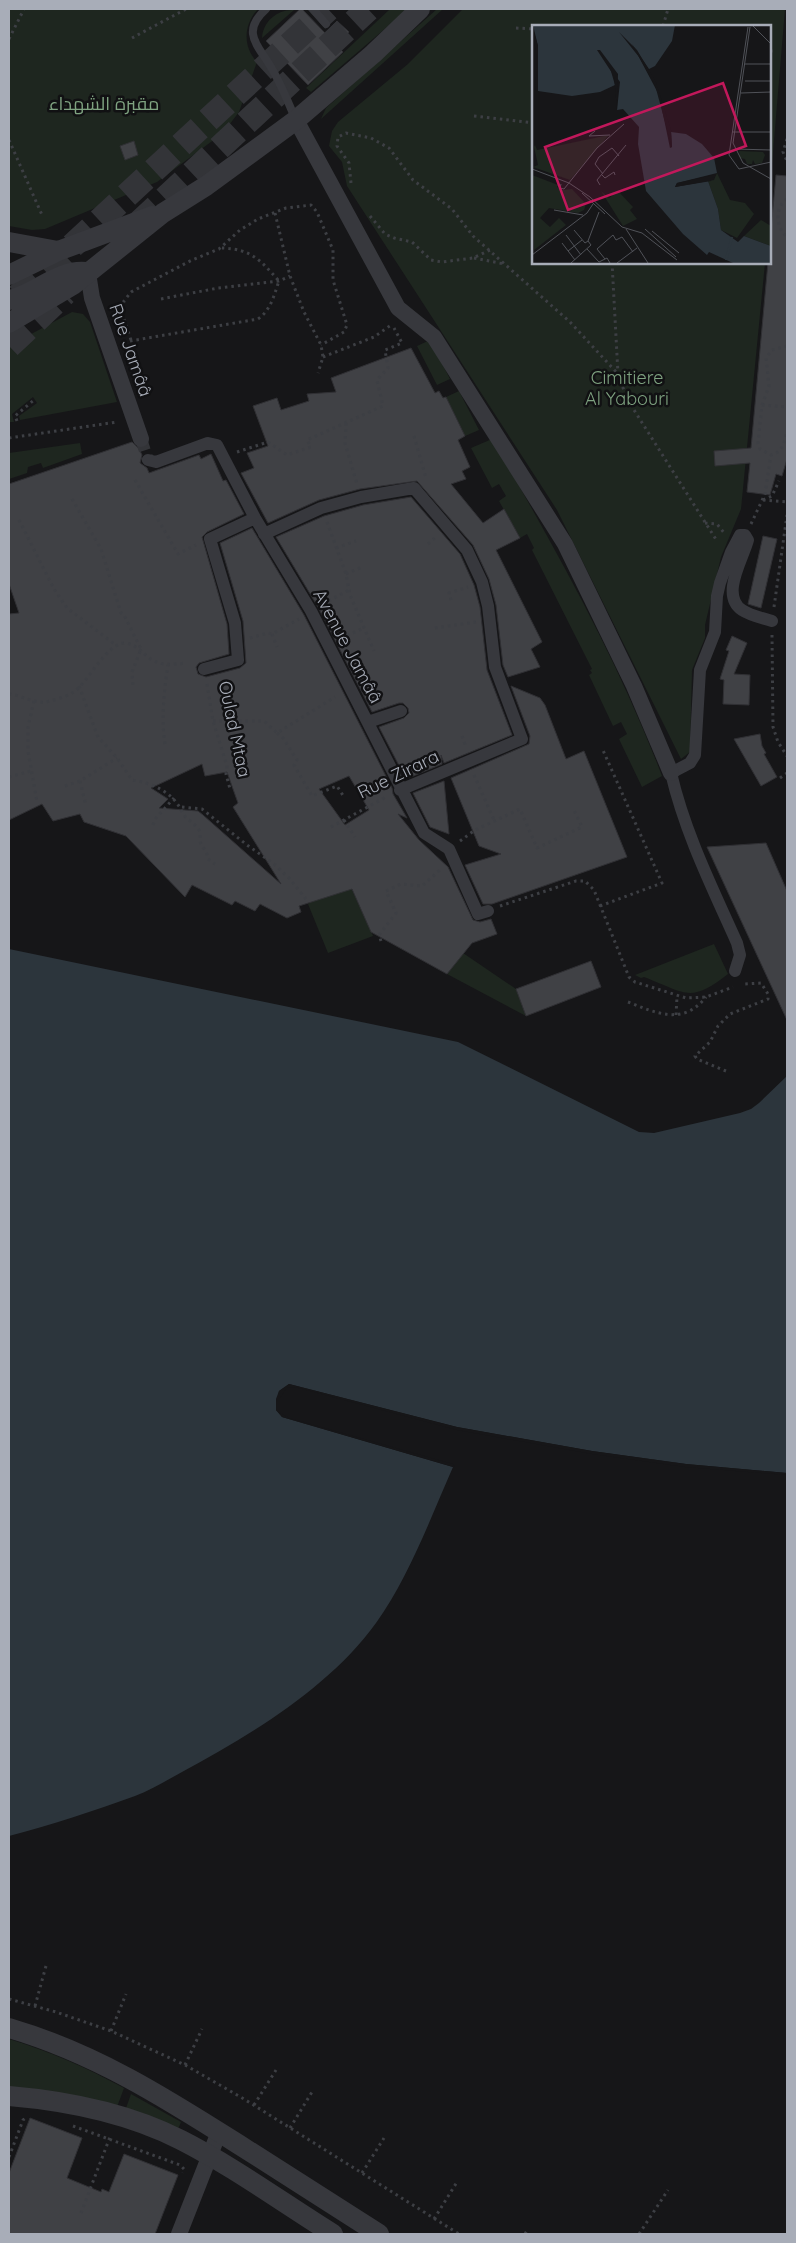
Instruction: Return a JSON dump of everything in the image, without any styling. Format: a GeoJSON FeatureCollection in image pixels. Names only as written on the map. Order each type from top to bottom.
{"type":"FeatureCollection","features":[{"type":"Feature","properties":{"kind":"street"},"geometry":{"type":"LineString","coordinates":[[9,323],[64,291],[163,213],[213,180],[296,120],[373,54],[420,9]]}},
{"type":"Feature","properties":{"kind":"street"},"geometry":{"type":"LineString","coordinates":[[296,120],[398,308],[434,337],[548,516],[580,572],[634,686],[671,774],[698,856],[737,943],[740,955],[735,971]]}},
{"type":"Feature","properties":{"kind":"street"},"geometry":{"type":"LineString","coordinates":[[9,275],[58,251],[163,213]]}},
{"type":"Feature","properties":{"kind":"street"},"geometry":{"type":"LineString","coordinates":[[9,242],[58,251]]}},
{"type":"Feature","properties":{"kind":"street"},"geometry":{"type":"LineString","coordinates":[[9,300],[26,295],[73,272],[88,273]]}},
{"type":"Feature","properties":{"kind":"street","name":"Rue Jamââ"},"geometry":{"type":"LineString","coordinates":[[88,273],[92,298],[141,439]]}},
{"type":"Feature","properties":{"kind":"street","name":"Avenue Jamââ"},"geometry":{"type":"LineString","coordinates":[[148,460],[156,462],[211,443],[217,445],[264,534],[311,611],[368,722],[400,790],[424,833],[452,853]]}},
{"type":"Feature","properties":{"kind":"street"},"geometry":{"type":"LineString","coordinates":[[264,534],[321,508],[361,497],[414,488]]}},
{"type":"Feature","properties":{"kind":"street","name":"Rue Zirara"},"geometry":{"type":"LineString","coordinates":[[400,790],[522,739],[495,667],[488,620],[488,606],[482,582],[467,550],[414,488]]}},
{"type":"Feature","properties":{"kind":"street"},"geometry":{"type":"LineString","coordinates":[[210,539],[255,518]]}},
{"type":"Feature","properties":{"kind":"street"},"geometry":{"type":"LineString","coordinates":[[671,774],[690,763],[694,755],[700,670],[715,632],[719,587],[741,537],[748,540],[735,579],[733,597],[743,611],[772,620]]}},
{"type":"Feature","properties":{"kind":"street","name":"Oulad Mtaa"},"geometry":{"type":"LineString","coordinates":[[204,669],[238,660],[235,623],[210,539]]}},
{"type":"Feature","properties":{"kind":"street"},"geometry":{"type":"LineString","coordinates":[[368,722],[401,711]]}},
{"type":"Feature","properties":{"kind":"street"},"geometry":{"type":"LineString","coordinates":[[452,853],[478,914],[488,911]]}},
{"type":"Feature","properties":{"kind":"street"},"geometry":{"type":"LineString","coordinates":[[9,2028],[76,2051],[116,2070],[219,2132],[379,2234]]}},
{"type":"Feature","properties":{"kind":"street"},"geometry":{"type":"LineString","coordinates":[[9,2097],[81,2106],[118,2116],[180,2140],[209,2156],[333,2234]]}},
{"type":"Feature","properties":{"kind":"street"},"geometry":{"type":"LineString","coordinates":[[179,2234],[219,2132]]}},
{"type":"Feature","properties":{"kind":"lane"},"geometry":{"type":"LineString","coordinates":[[266,9],[256,20],[253,34],[254,41],[273,71],[296,120]]}},
{"type":"Feature","properties":{"kind":"lane"},"geometry":{"type":"LineString","coordinates":[[313,9],[326,24]]}},
{"type":"Feature","properties":{"kind":"path"},"geometry":{"type":"LineString","coordinates":[[9,39],[24,9]]}},
{"type":"Feature","properties":{"kind":"path"},"geometry":{"type":"LineString","coordinates":[[132,38],[186,9]]}},
{"type":"Feature","properties":{"kind":"path"},"geometry":{"type":"LineString","coordinates":[[663,25],[668,9]]}},
{"type":"Feature","properties":{"kind":"path"},"geometry":{"type":"LineString","coordinates":[[516,28],[532,29]]}},
{"type":"Feature","properties":{"kind":"path"},"geometry":{"type":"LineString","coordinates":[[474,116],[532,122]]}},
{"type":"Feature","properties":{"kind":"path"},"geometry":{"type":"LineString","coordinates":[[352,188],[349,163],[337,146],[338,137],[346,133],[371,138],[384,143],[413,180],[452,210],[473,236],[562,313],[618,374]]}},
{"type":"Feature","properties":{"kind":"path"},"geometry":{"type":"LineString","coordinates":[[787,139],[783,152],[787,161]]}},
{"type":"Feature","properties":{"kind":"path"},"geometry":{"type":"LineString","coordinates":[[9,140],[42,215]]}},
{"type":"Feature","properties":{"kind":"path"},"geometry":{"type":"LineString","coordinates":[[787,199],[780,207],[778,215],[781,230],[787,238]]}},
{"type":"Feature","properties":{"kind":"path"},"geometry":{"type":"LineString","coordinates":[[131,340],[122,312],[127,296],[184,264],[222,248],[249,224],[286,208],[308,205],[313,207],[333,250],[334,280],[347,325],[344,332],[321,345]]}},
{"type":"Feature","properties":{"kind":"path"},"geometry":{"type":"LineString","coordinates":[[367,211],[385,234],[412,242],[431,260],[442,262],[473,258],[490,250]]}},
{"type":"Feature","properties":{"kind":"path"},"geometry":{"type":"LineString","coordinates":[[275,212],[290,276],[304,312],[321,345],[323,357],[318,373]]}},
{"type":"Feature","properties":{"kind":"path"},"geometry":{"type":"LineString","coordinates":[[222,248],[236,248],[255,256],[279,281]]}},
{"type":"Feature","properties":{"kind":"path"},"geometry":{"type":"LineString","coordinates":[[473,258],[504,264]]}},
{"type":"Feature","properties":{"kind":"path"},"geometry":{"type":"LineString","coordinates":[[612,264],[618,374],[628,399],[717,541]]}},
{"type":"Feature","properties":{"kind":"path"},"geometry":{"type":"LineString","coordinates":[[161,299],[218,288],[279,281],[290,276]]}},
{"type":"Feature","properties":{"kind":"path"},"geometry":{"type":"LineString","coordinates":[[124,342],[258,319],[271,304],[279,281]]}},
{"type":"Feature","properties":{"kind":"path"},"geometry":{"type":"LineString","coordinates":[[323,357],[374,337],[392,324],[398,308]]}},
{"type":"Feature","properties":{"kind":"path"},"geometry":{"type":"LineString","coordinates":[[222,457],[268,442],[287,455],[311,448],[307,440],[383,406],[377,380],[388,368],[385,350],[402,343],[392,324]]}},
{"type":"Feature","properties":{"kind":"path"},"geometry":{"type":"LineString","coordinates":[[787,346],[777,347],[766,358],[769,386],[762,405],[758,443],[765,453],[771,455],[782,450],[787,432]]}},
{"type":"Feature","properties":{"kind":"path"},"geometry":{"type":"LineString","coordinates":[[16,421],[15,416],[34,400]]}},
{"type":"Feature","properties":{"kind":"path"},"geometry":{"type":"LineString","coordinates":[[762,405],[787,407]]}},
{"type":"Feature","properties":{"kind":"path"},"geometry":{"type":"LineString","coordinates":[[9,438],[108,423]]}},
{"type":"Feature","properties":{"kind":"path"},"geometry":{"type":"LineString","coordinates":[[346,424],[345,443],[361,497]]}},
{"type":"Feature","properties":{"kind":"path"},"geometry":{"type":"LineString","coordinates":[[414,436],[427,477],[414,488]]}},
{"type":"Feature","properties":{"kind":"path"},"geometry":{"type":"LineString","coordinates":[[705,523],[717,524],[726,535],[741,537],[763,500],[771,455]]}},
{"type":"Feature","properties":{"kind":"path"},"geometry":{"type":"LineString","coordinates":[[135,480],[178,554],[210,539]]}},
{"type":"Feature","properties":{"kind":"path"},"geometry":{"type":"LineString","coordinates":[[763,500],[772,496],[779,480]]}},
{"type":"Feature","properties":{"kind":"path"},"geometry":{"type":"LineString","coordinates":[[72,499],[101,549],[121,613],[124,615],[141,649],[149,658],[168,665],[185,663]]}},
{"type":"Feature","properties":{"kind":"path"},"geometry":{"type":"LineString","coordinates":[[763,500],[787,502]]}},
{"type":"Feature","properties":{"kind":"path"},"geometry":{"type":"LineString","coordinates":[[321,508],[346,574],[349,590],[374,651]]}},
{"type":"Feature","properties":{"kind":"path"},"geometry":{"type":"LineString","coordinates":[[19,520],[54,589],[67,608],[118,646]]}},
{"type":"Feature","properties":{"kind":"path"},"geometry":{"type":"LineString","coordinates":[[336,548],[356,541]]}},
{"type":"Feature","properties":{"kind":"path"},"geometry":{"type":"LineString","coordinates":[[346,574],[362,567]]}},
{"type":"Feature","properties":{"kind":"path"},"geometry":{"type":"LineString","coordinates":[[451,600],[449,594],[482,582]]}},
{"type":"Feature","properties":{"kind":"path"},"geometry":{"type":"LineString","coordinates":[[237,642],[268,633],[272,634],[349,590]]}},
{"type":"Feature","properties":{"kind":"path"},"geometry":{"type":"LineString","coordinates":[[434,628],[488,620]]}},
{"type":"Feature","properties":{"kind":"path"},"geometry":{"type":"LineString","coordinates":[[328,644],[364,628]]}},
{"type":"Feature","properties":{"kind":"path"},"geometry":{"type":"LineString","coordinates":[[272,634],[277,647]]}},
{"type":"Feature","properties":{"kind":"path"},"geometry":{"type":"LineString","coordinates":[[9,694],[21,695],[34,701],[44,702],[73,693],[105,656],[118,646],[125,643],[141,649]]}},
{"type":"Feature","properties":{"kind":"path"},"geometry":{"type":"LineString","coordinates":[[133,687],[132,672],[141,649]]}},
{"type":"Feature","properties":{"kind":"path"},"geometry":{"type":"LineString","coordinates":[[165,744],[163,729],[164,697],[168,665]]}},
{"type":"Feature","properties":{"kind":"path","name":"Oulad Mtaa"},"geometry":{"type":"LineString","coordinates":[[204,669],[213,721],[227,766],[226,774],[230,789]]}},
{"type":"Feature","properties":{"kind":"path"},"geometry":{"type":"LineString","coordinates":[[79,686],[98,737],[117,758],[132,780],[147,782],[174,798],[182,807],[182,813],[199,830],[201,844],[207,851],[208,859],[216,864]]}},
{"type":"Feature","properties":{"kind":"path"},"geometry":{"type":"LineString","coordinates":[[277,733],[335,697]]}},
{"type":"Feature","properties":{"kind":"path"},"geometry":{"type":"LineString","coordinates":[[34,701],[28,727],[28,750],[37,802]]}},
{"type":"Feature","properties":{"kind":"path"},"geometry":{"type":"LineString","coordinates":[[213,721],[264,721],[283,738],[297,760],[294,765],[312,796],[337,786],[344,797]]}},
{"type":"Feature","properties":{"kind":"path"},"geometry":{"type":"LineString","coordinates":[[600,906],[662,883],[602,748]]}},
{"type":"Feature","properties":{"kind":"path"},"geometry":{"type":"LineString","coordinates":[[65,786],[80,781],[117,758]]}},
{"type":"Feature","properties":{"kind":"path","name":"Rue Zirara"},"geometry":{"type":"LineString","coordinates":[[467,761],[494,820]]}},
{"type":"Feature","properties":{"kind":"path"},"geometry":{"type":"LineString","coordinates":[[9,777],[32,771]]}},
{"type":"Feature","properties":{"kind":"path"},"geometry":{"type":"LineString","coordinates":[[780,778],[787,773]]}},
{"type":"Feature","properties":{"kind":"path"},"geometry":{"type":"LineString","coordinates":[[80,781],[86,806]]}},
{"type":"Feature","properties":{"kind":"path","name":"Rue Zirara"},"geometry":{"type":"LineString","coordinates":[[331,827],[400,790]]}},
{"type":"Feature","properties":{"kind":"path"},"geometry":{"type":"LineString","coordinates":[[153,825],[156,818],[174,798]]}},
{"type":"Feature","properties":{"kind":"path"},"geometry":{"type":"LineString","coordinates":[[182,807],[202,809],[274,864],[289,878],[306,899]]}},
{"type":"Feature","properties":{"kind":"path"},"geometry":{"type":"LineString","coordinates":[[381,942],[378,935],[396,913],[386,891],[401,884],[422,886],[475,830],[520,809],[538,848],[582,827],[573,808]]}},
{"type":"Feature","properties":{"kind":"path","name":"Rue Zirara"},"geometry":{"type":"LineString","coordinates":[[344,820],[355,837]]}},
{"type":"Feature","properties":{"kind":"path"},"geometry":{"type":"LineString","coordinates":[[488,911],[580,880],[592,886],[629,977],[638,984],[677,997],[706,997],[734,986],[752,983],[763,984],[768,994],[766,1001],[730,1014],[718,1026],[710,1042],[695,1056],[699,1060],[726,1071]]}},
{"type":"Feature","properties":{"kind":"path"},"geometry":{"type":"LineString","coordinates":[[676,1015],[677,997]]}},
{"type":"Feature","properties":{"kind":"path"},"geometry":{"type":"LineString","coordinates":[[628,1002],[662,1015],[676,1015],[701,1004],[706,997]]}},
{"type":"Feature","properties":{"kind":"path"},"geometry":{"type":"LineString","coordinates":[[35,2006],[46,1966]]}},
{"type":"Feature","properties":{"kind":"path"},"geometry":{"type":"LineString","coordinates":[[111,2031],[126,1994]]}},
{"type":"Feature","properties":{"kind":"path"},"geometry":{"type":"LineString","coordinates":[[9,1999],[111,2031],[185,2065],[254,2105],[459,2234]]}},
{"type":"Feature","properties":{"kind":"path"},"geometry":{"type":"LineString","coordinates":[[185,2065],[202,2029]]}},
{"type":"Feature","properties":{"kind":"path"},"geometry":{"type":"LineString","coordinates":[[254,2105],[276,2070]]}},
{"type":"Feature","properties":{"kind":"path"},"geometry":{"type":"LineString","coordinates":[[290,2128],[312,2092]]}},
{"type":"Feature","properties":{"kind":"path"},"geometry":{"type":"LineString","coordinates":[[9,2156],[23,2120],[34,2113]]}},
{"type":"Feature","properties":{"kind":"path"},"geometry":{"type":"LineString","coordinates":[[68,2124],[180,2165],[184,2169],[182,2177]]}},
{"type":"Feature","properties":{"kind":"path"},"geometry":{"type":"LineString","coordinates":[[81,2213],[110,2138]]}},
{"type":"Feature","properties":{"kind":"path"},"geometry":{"type":"LineString","coordinates":[[362,2173],[384,2138]]}},
{"type":"Feature","properties":{"kind":"path"},"geometry":{"type":"LineString","coordinates":[[434,2219],[457,2182]]}},
{"type":"Feature","properties":{"kind":"path"},"geometry":{"type":"LineString","coordinates":[[639,2234],[668,2190]]}},
{"type":"Feature","properties":{"kind":"path"},"geometry":{"type":"LineString","coordinates":[[525,2234],[528,2229]]}},
{"type":"Feature","properties":{"kind":"green space","name":"مقبرة الشهداء"},"geometry":{"type":"Polygon","coordinates":[[[9,9],[258,9],[250,21],[247,35],[249,49],[257,62],[239,112],[223,133],[157,182],[45,229],[32,230],[9,226],[9,9]]]}},
{"type":"Feature","properties":{"kind":"green space"},"geometry":{"type":"Polygon","coordinates":[[[390,9],[408,9],[311,92],[306,88],[390,9]]]}},
{"type":"Feature","properties":{"kind":"green space"},"geometry":{"type":"Polygon","coordinates":[[[437,9],[443,9],[321,119],[326,108],[437,9]]]}},
{"type":"Feature","properties":{"kind":"green space","name":"Cimitiere Al Yabouri"},"geometry":{"type":"Polygon","coordinates":[[[463,9],[785,9],[771,176],[771,25],[532,25],[532,264],[765,264],[741,509],[721,557],[705,625],[705,638],[692,670],[690,752],[681,759],[557,510],[347,186],[342,162],[329,146],[332,131],[338,122],[408,64],[463,9]]]}},
{"type":"Feature","properties":{"kind":"green space"},"geometry":{"type":"Polygon","coordinates":[[[288,10],[294,10],[262,38],[265,26],[272,17],[288,10]]]}},
{"type":"Feature","properties":{"kind":"green space"},"geometry":{"type":"Polygon","coordinates":[[[72,312],[83,314],[90,322],[117,402],[20,420],[19,416],[37,403],[33,397],[12,414],[14,422],[9,422],[9,346],[72,312]]]}},
{"type":"Feature","properties":{"kind":"green space"},"geometry":{"type":"Polygon","coordinates":[[[430,340],[450,379],[437,385],[417,346],[430,340]]]}},
{"type":"Feature","properties":{"kind":"green space"},"geometry":{"type":"Polygon","coordinates":[[[459,391],[479,430],[465,436],[446,397],[459,391]]]}},
{"type":"Feature","properties":{"kind":"green space"},"geometry":{"type":"Polygon","coordinates":[[[492,439],[584,604],[644,732],[662,776],[642,787],[619,739],[627,734],[621,722],[613,726],[589,675],[592,673],[590,670],[592,669],[532,550],[534,548],[527,534],[520,538],[499,501],[506,496],[499,484],[492,488],[471,448],[492,439]]]}},
{"type":"Feature","properties":{"kind":"green space"},"geometry":{"type":"Polygon","coordinates":[[[80,443],[82,454],[43,468],[41,463],[28,467],[27,473],[9,479],[9,453],[80,443]]]}},
{"type":"Feature","properties":{"kind":"green space"},"geometry":{"type":"Polygon","coordinates":[[[346,872],[373,936],[328,953],[308,904],[346,872]]]}},
{"type":"Feature","properties":{"kind":"green space"},"geometry":{"type":"Polygon","coordinates":[[[714,944],[728,974],[705,989],[688,993],[635,975],[714,944]]]}},
{"type":"Feature","properties":{"kind":"green space"},"geometry":{"type":"Polygon","coordinates":[[[463,953],[516,989],[526,1016],[447,974],[463,953]]]}},
{"type":"Feature","properties":{"kind":"green space"},"geometry":{"type":"Polygon","coordinates":[[[9,2039],[68,2060],[124,2088],[117,2107],[9,2088],[9,2039]]]}},
{"type":"Feature","properties":{"kind":"green space"},"geometry":{"type":"Polygon","coordinates":[[[131,2094],[181,2122],[178,2129],[125,2111],[131,2094]]]}},
{"type":"Feature","properties":{"kind":"shaded area"},"geometry":{"type":"Polygon","coordinates":[[[9,949],[458,1042],[639,1132],[654,1133],[751,1109],[787,1076],[787,1473],[686,1464],[592,1451],[457,1427],[289,1384],[279,1391],[276,1410],[282,1417],[453,1467],[409,1567],[388,1606],[357,1646],[313,1689],[288,1708],[235,1742],[141,1794],[72,1818],[9,1836],[9,949]]]}},
{"type":"Feature","properties":{"kind":"pier"},"geometry":{"type":"Polygon","coordinates":[[[289,1384],[457,1427],[592,1451],[686,1464],[787,1473],[787,1475],[685,1467],[592,1454],[457,1430],[295,1387],[287,1388],[279,1399],[279,1412],[289,1418],[453,1464],[455,1467],[453,1467],[282,1417],[276,1410],[276,1399],[279,1391],[289,1384]]]}},
{"type":"Feature","properties":{"kind":"building"},"geometry":{"type":"Polygon","coordinates":[[[300,9],[325,33],[337,21],[349,32],[336,45],[343,52],[308,85],[266,41],[300,9]]]}},
{"type":"Feature","properties":{"kind":"building"},"geometry":{"type":"Polygon","coordinates":[[[134,141],[138,155],[125,160],[120,146],[134,141]]]}},
{"type":"Feature","properties":{"kind":"building"},"geometry":{"type":"Polygon","coordinates":[[[776,175],[787,176],[787,459],[782,476],[776,474],[770,495],[747,492],[750,463],[715,466],[714,451],[751,448],[768,264],[771,264],[771,230],[776,175]]]}},
{"type":"Feature","properties":{"kind":"building"},"geometry":{"type":"Polygon","coordinates":[[[411,348],[435,393],[439,391],[443,398],[446,397],[465,436],[458,440],[470,467],[462,471],[466,479],[451,484],[483,523],[504,509],[520,538],[496,550],[542,642],[531,649],[540,667],[508,677],[503,665],[496,605],[489,579],[473,545],[417,481],[360,489],[319,500],[268,523],[241,473],[254,468],[247,453],[268,446],[253,406],[277,398],[281,410],[309,401],[307,394],[336,392],[331,378],[411,348]]]}},
{"type":"Feature","properties":{"kind":"building"},"geometry":{"type":"Polygon","coordinates":[[[132,442],[142,455],[140,463],[147,468],[149,473],[199,455],[201,459],[211,454],[223,481],[226,480],[244,514],[207,532],[202,537],[227,624],[229,654],[199,663],[196,667],[198,674],[206,677],[240,668],[246,663],[243,621],[220,543],[252,528],[304,615],[392,788],[393,794],[407,818],[398,814],[419,840],[448,867],[473,920],[480,922],[491,919],[497,934],[472,943],[447,974],[371,932],[352,889],[299,906],[301,912],[287,918],[260,904],[255,911],[235,901],[232,905],[192,885],[185,897],[126,836],[84,822],[80,814],[53,821],[42,804],[9,820],[9,614],[19,613],[9,584],[9,484],[132,442]],[[202,764],[151,788],[168,799],[159,808],[198,811],[281,884],[233,807],[238,803],[227,772],[205,776],[202,764]],[[349,776],[319,789],[345,825],[369,810],[349,776]]]}},
{"type":"Feature","properties":{"kind":"building"},"geometry":{"type":"Polygon","coordinates":[[[411,497],[460,554],[474,585],[480,607],[487,670],[512,735],[444,763],[441,755],[442,764],[406,779],[379,727],[404,718],[409,713],[408,708],[403,703],[399,703],[372,712],[318,607],[276,537],[324,516],[363,505],[411,497]]]}},
{"type":"Feature","properties":{"kind":"building"},"geometry":{"type":"Polygon","coordinates":[[[763,536],[777,539],[761,608],[748,604],[763,536]]]}},
{"type":"Feature","properties":{"kind":"building"},"geometry":{"type":"Polygon","coordinates":[[[732,636],[747,643],[734,674],[750,675],[749,705],[723,704],[724,680],[720,679],[729,651],[726,650],[732,636]]]}},
{"type":"Feature","properties":{"kind":"building"},"geometry":{"type":"Polygon","coordinates":[[[511,686],[540,698],[545,705],[566,759],[584,751],[627,857],[492,904],[483,904],[465,865],[501,854],[479,846],[451,778],[529,744],[530,736],[511,686]]]}},
{"type":"Feature","properties":{"kind":"building"},"geometry":{"type":"Polygon","coordinates":[[[760,734],[762,746],[766,753],[764,754],[777,777],[761,786],[734,739],[760,734]]]}},
{"type":"Feature","properties":{"kind":"building"},"geometry":{"type":"Polygon","coordinates":[[[444,781],[449,834],[430,827],[413,793],[444,781]]]}},
{"type":"Feature","properties":{"kind":"building"},"geometry":{"type":"Polygon","coordinates":[[[766,843],[787,891],[787,1020],[707,847],[766,843]]]}},
{"type":"Feature","properties":{"kind":"building"},"geometry":{"type":"Polygon","coordinates":[[[591,961],[601,987],[526,1016],[516,989],[591,961]]]}},
{"type":"Feature","properties":{"kind":"building"},"geometry":{"type":"Polygon","coordinates":[[[30,2118],[82,2138],[67,2178],[101,2192],[102,2189],[109,2192],[124,2154],[178,2175],[155,2234],[9,2234],[9,2173],[30,2118]]]}},
{"type":"Feature","properties":{"kind":"tunnel"},"geometry":{"type":"LineString","coordinates":[[18,296],[328,9]]}},
{"type":"Feature","properties":{"kind":"tunnel"},"geometry":{"type":"LineString","coordinates":[[138,224],[368,9]]}},
{"type":"Feature","properties":{"kind":"tunnel"},"geometry":{"type":"LineString","coordinates":[[9,346],[65,293]]}},
{"type":"Feature","properties":{"kind":"tunnel"},"geometry":{"type":"LineString","coordinates":[[141,439],[148,460]]}}]}
